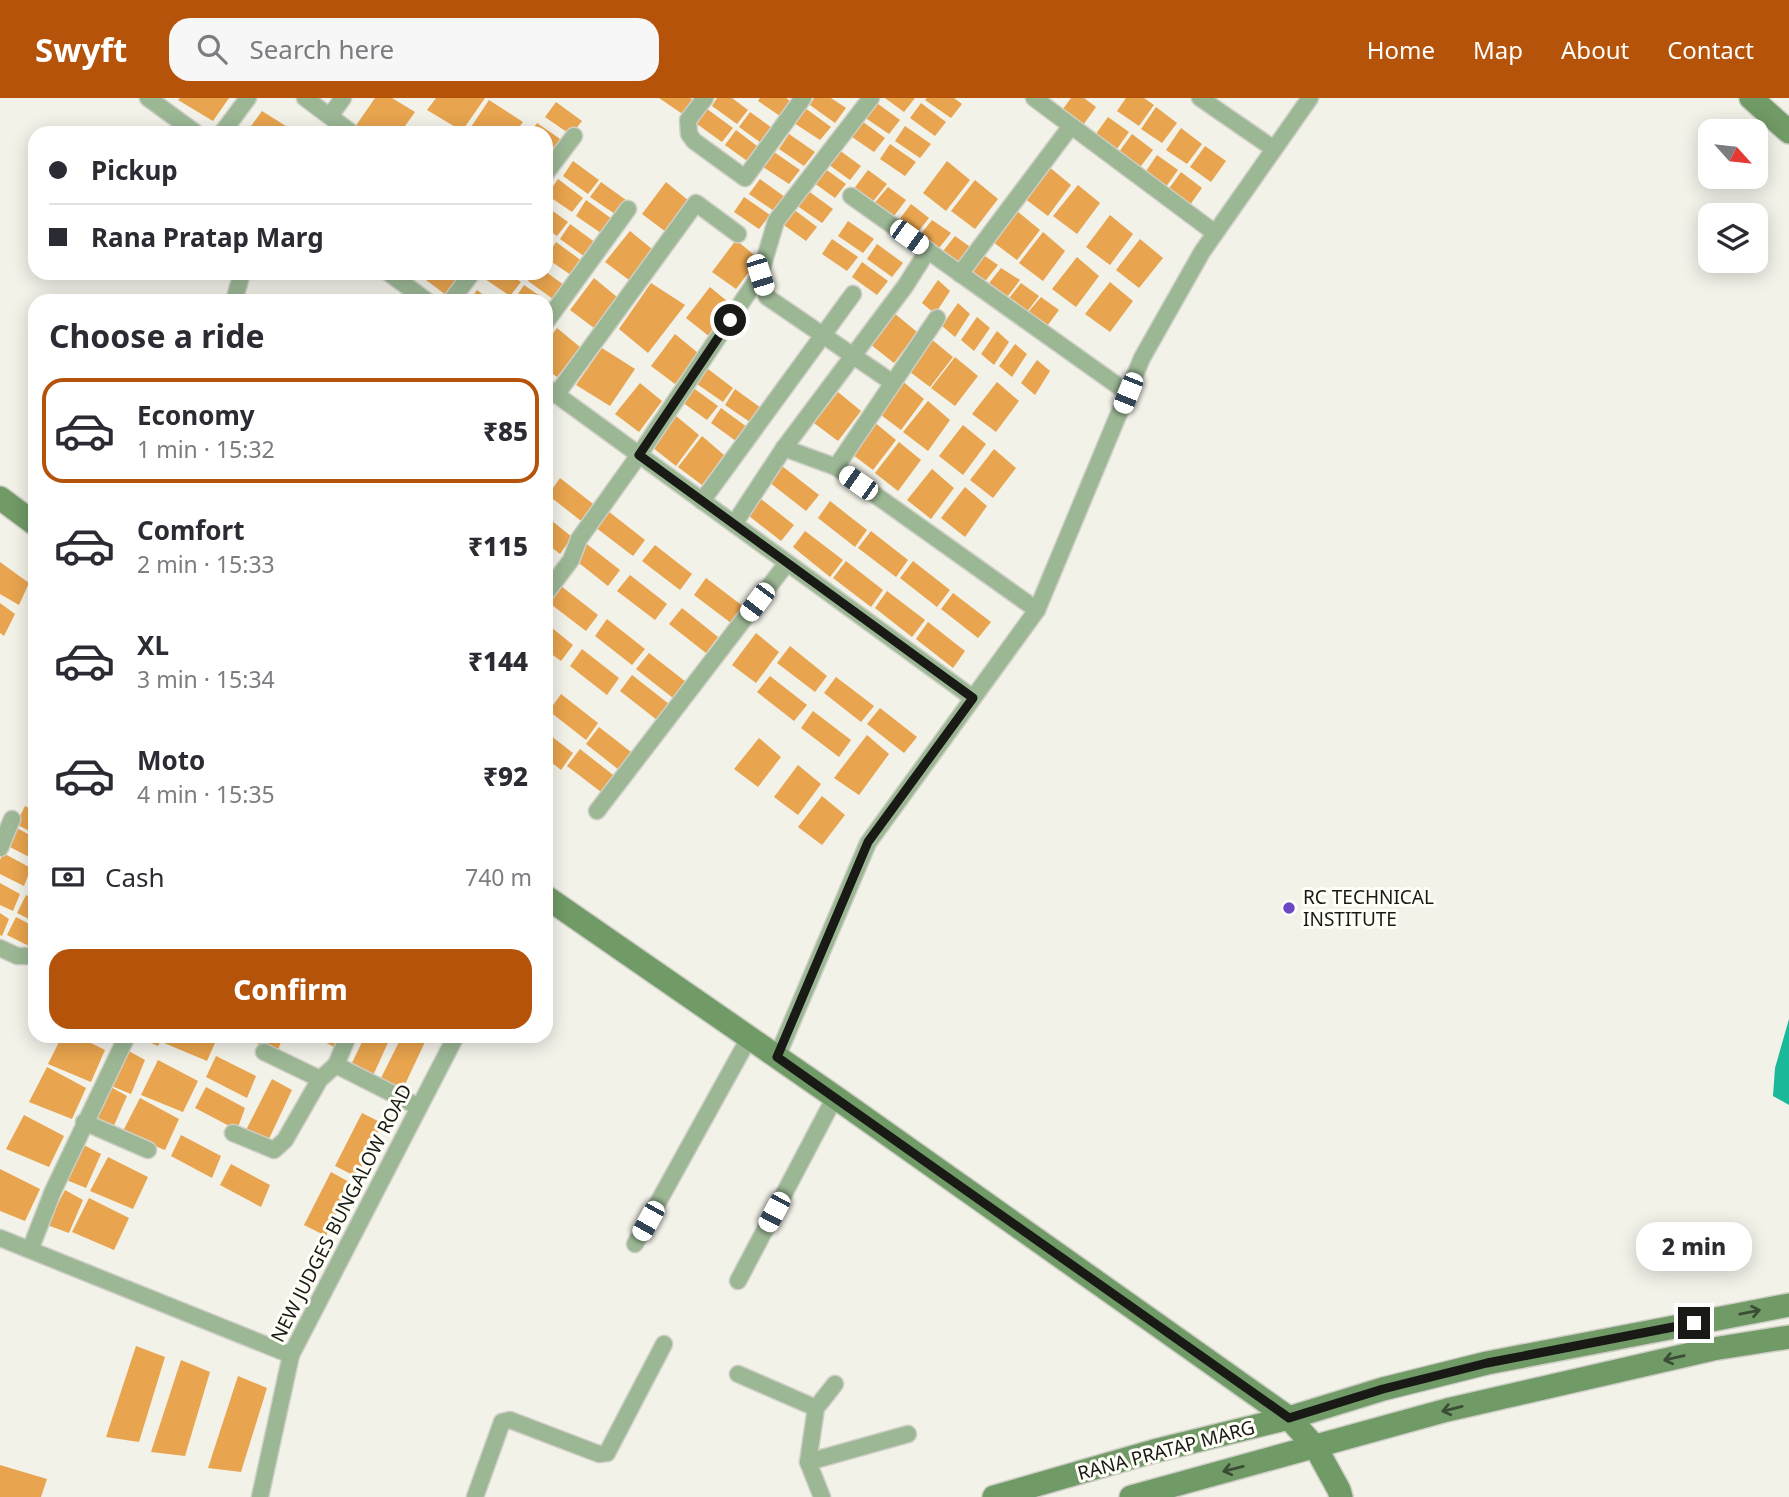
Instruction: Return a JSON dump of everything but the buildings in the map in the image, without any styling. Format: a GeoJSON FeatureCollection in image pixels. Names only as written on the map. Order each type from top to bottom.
{"type":"FeatureCollection","features":[{"type":"Feature","properties":{"kind":"main road"},"geometry":{"type":"LineString","coordinates":[[1751,98],[1789,132]]}},
{"type":"Feature","properties":{"kind":"main road"},"geometry":{"type":"LineString","coordinates":[[0,498],[28,519]]}},
{"type":"Feature","properties":{"kind":"main road"},"geometry":{"type":"LineString","coordinates":[[553,902],[835,1097],[1289,1418],[1316,1448],[1344,1494]]}},
{"type":"Feature","properties":{"kind":"main road","name":"RANA PRATAP MARG"},"geometry":{"type":"LineString","coordinates":[[994,1497],[1154,1451],[1289,1418],[1383,1389],[1494,1362],[1789,1305]]}},
{"type":"Feature","properties":{"kind":"main road","name":"RANA PRATAP MARG"},"geometry":{"type":"LineString","coordinates":[[1131,1497],[1502,1397],[1713,1349],[1789,1337]]}},
{"type":"Feature","properties":{"kind":"main road"},"geometry":{"type":"LineString","coordinates":[[1494,1362],[1502,1397]]}},
{"type":"Feature","properties":{"kind":"street"},"geometry":{"type":"LineString","coordinates":[[148,98],[186,126]]}},
{"type":"Feature","properties":{"kind":"street"},"geometry":{"type":"LineString","coordinates":[[227,126],[248,98]]}},
{"type":"Feature","properties":{"kind":"street"},"geometry":{"type":"LineString","coordinates":[[305,98],[343,126]]}},
{"type":"Feature","properties":{"kind":"street"},"geometry":{"type":"LineString","coordinates":[[330,116],[343,98]]}},
{"type":"Feature","properties":{"kind":"street"},"geometry":{"type":"LineString","coordinates":[[705,98],[688,120],[689,134],[694,141],[745,178],[803,98]]}},
{"type":"Feature","properties":{"kind":"street"},"geometry":{"type":"LineString","coordinates":[[553,583],[570,560],[579,539],[760,275],[776,221],[871,98]]}},
{"type":"Feature","properties":{"kind":"street"},"geometry":{"type":"LineString","coordinates":[[1034,98],[1215,233]]}},
{"type":"Feature","properties":{"kind":"street"},"geometry":{"type":"LineString","coordinates":[[1200,98],[1274,149]]}},
{"type":"Feature","properties":{"kind":"street"},"geometry":{"type":"LineString","coordinates":[[777,1057],[868,842],[1037,610],[1142,359],[1215,233],[1310,98]]}},
{"type":"Feature","properties":{"kind":"street"},"geometry":{"type":"LineString","coordinates":[[960,274],[1071,126]]}},
{"type":"Feature","properties":{"kind":"street"},"geometry":{"type":"LineString","coordinates":[[553,163],[573,136]]}},
{"type":"Feature","properties":{"kind":"street"},"geometry":{"type":"LineString","coordinates":[[851,196],[1128,393]]}},
{"type":"Feature","properties":{"kind":"street"},"geometry":{"type":"LineString","coordinates":[[553,388],[696,203],[738,234]]}},
{"type":"Feature","properties":{"kind":"street"},"geometry":{"type":"LineString","coordinates":[[553,312],[628,209]]}},
{"type":"Feature","properties":{"kind":"street"},"geometry":{"type":"LineString","coordinates":[[734,524],[784,448],[906,285],[928,250]]}},
{"type":"Feature","properties":{"kind":"street"},"geometry":{"type":"LineString","coordinates":[[760,275],[767,297],[893,383]]}},
{"type":"Feature","properties":{"kind":"street"},"geometry":{"type":"LineString","coordinates":[[398,280],[418,294]]}},
{"type":"Feature","properties":{"kind":"street"},"geometry":{"type":"LineString","coordinates":[[702,501],[853,293]]}},
{"type":"Feature","properties":{"kind":"street"},"geometry":{"type":"LineString","coordinates":[[836,467],[937,318]]}},
{"type":"Feature","properties":{"kind":"street"},"geometry":{"type":"LineString","coordinates":[[553,392],[973,698]]}},
{"type":"Feature","properties":{"kind":"street"},"geometry":{"type":"LineString","coordinates":[[784,448],[836,467],[1037,610]]}},
{"type":"Feature","properties":{"kind":"street"},"geometry":{"type":"LineString","coordinates":[[597,810],[787,563]]}},
{"type":"Feature","properties":{"kind":"street"},"geometry":{"type":"LineString","coordinates":[[0,848],[12,819]]}},
{"type":"Feature","properties":{"kind":"street"},"geometry":{"type":"LineString","coordinates":[[0,948],[18,956],[28,956]]}},
{"type":"Feature","properties":{"kind":"street"},"geometry":{"type":"LineString","coordinates":[[635,1244],[749,1038]]}},
{"type":"Feature","properties":{"kind":"street"},"geometry":{"type":"LineString","coordinates":[[30,1250],[84,1122],[124,1043]]}},
{"type":"Feature","properties":{"kind":"street"},"geometry":{"type":"LineString","coordinates":[[233,1133],[274,1150],[285,1140],[320,1079],[336,1065],[345,1043]]}},
{"type":"Feature","properties":{"kind":"street","name":"NEW JUDGES BUNGALOW ROAD"},"geometry":{"type":"LineString","coordinates":[[260,1497],[291,1355],[452,1043]]}},
{"type":"Feature","properties":{"kind":"street"},"geometry":{"type":"LineString","coordinates":[[264,1052],[320,1079]]}},
{"type":"Feature","properties":{"kind":"street"},"geometry":{"type":"LineString","coordinates":[[336,1065],[419,1107]]}},
{"type":"Feature","properties":{"kind":"street"},"geometry":{"type":"LineString","coordinates":[[738,1281],[835,1097]]}},
{"type":"Feature","properties":{"kind":"street"},"geometry":{"type":"LineString","coordinates":[[84,1122],[148,1150]]}},
{"type":"Feature","properties":{"kind":"street"},"geometry":{"type":"LineString","coordinates":[[0,1238],[291,1355]]}},
{"type":"Feature","properties":{"kind":"street"},"geometry":{"type":"LineString","coordinates":[[475,1497],[502,1422],[510,1420],[599,1454],[607,1453],[664,1344]]}},
{"type":"Feature","properties":{"kind":"street"},"geometry":{"type":"LineString","coordinates":[[738,1374],[816,1408]]}},
{"type":"Feature","properties":{"kind":"street"},"geometry":{"type":"LineString","coordinates":[[821,1497],[808,1462],[816,1408],[835,1384]]}},
{"type":"Feature","properties":{"kind":"street"},"geometry":{"type":"LineString","coordinates":[[808,1462],[908,1434]]}},
{"type":"Feature","properties":{"kind":"shaded area"},"geometry":{"type":"Polygon","coordinates":[[[1789,1019],[1789,1105],[1773,1096],[1775,1068],[1789,1019]]]}},
{"type":"Feature","properties":{"kind":"place","name":"RC TECHNICAL INSTITUTE"},"geometry":{"type":"Point","coordinates":[1289,908]}},
{"type":"Feature","properties":{"kind":"route"},"geometry":{"type":"LineString","coordinates":[[730,320],[639,455],[973,698],[868,842],[777,1057],[1289,1418],[1383,1389],[1487,1363],[1694,1323]]}}]}
